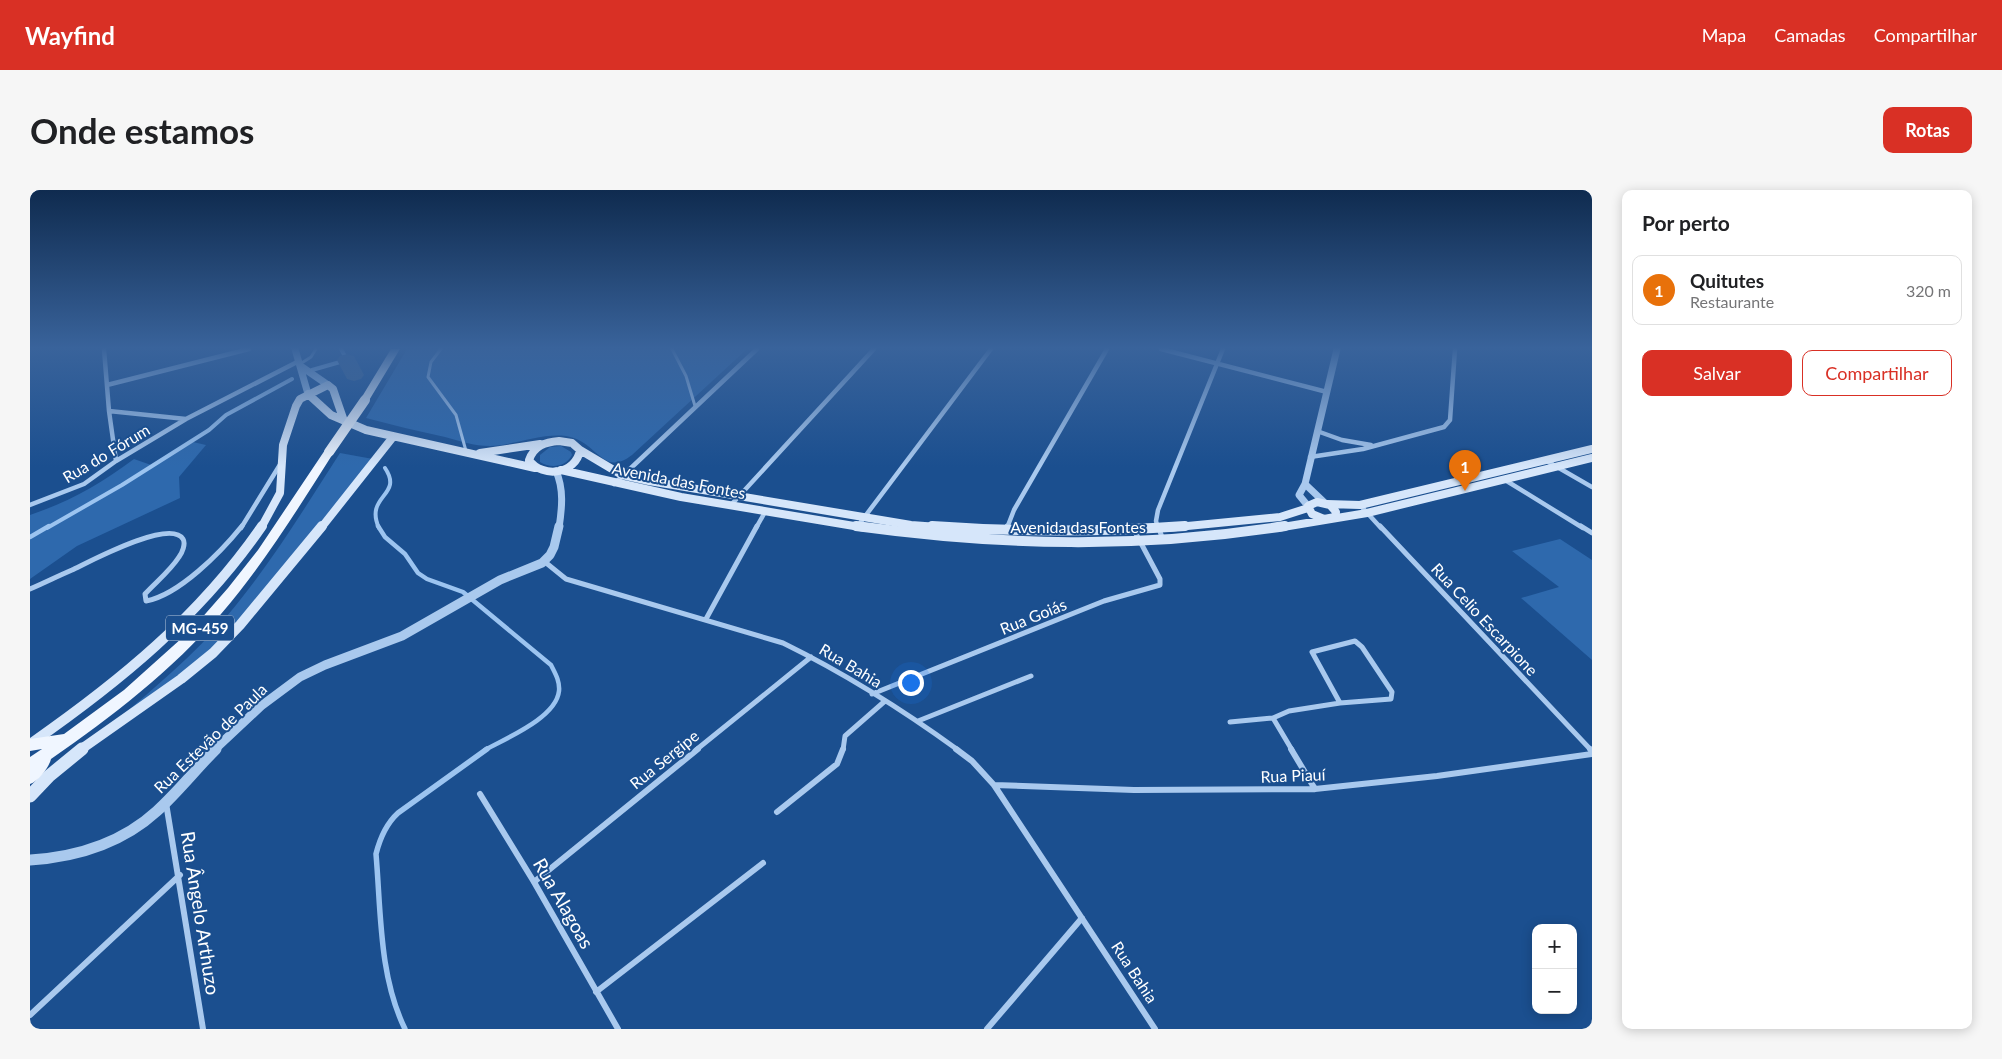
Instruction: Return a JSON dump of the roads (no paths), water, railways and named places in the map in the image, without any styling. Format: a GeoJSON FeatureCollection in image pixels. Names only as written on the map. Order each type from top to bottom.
{"type":"FeatureCollection","features":[{"type":"Feature","properties":{"kind":"main road"},"geometry":{"type":"LineString","coordinates":[[30,744],[123,676],[154,650],[200,604],[237,562],[278,498],[282,486],[281,462],[286,432],[298,403],[308,394],[320,388]]}},
{"type":"Feature","properties":{"kind":"main road"},"geometry":{"type":"LineString","coordinates":[[331,388],[344,421]]}},
{"type":"Feature","properties":{"kind":"main road","name":"MG-459"},"geometry":{"type":"LineString","coordinates":[[30,765],[70,739],[127,697],[189,639],[216,610],[264,548],[372,388]]}},
{"type":"Feature","properties":{"kind":"main road","name":"Avenida das Fontes"},"geometry":{"type":"LineString","coordinates":[[308,394],[331,415],[366,430],[477,454],[541,471],[559,471],[614,484],[857,528],[934,537],[1003,542],[1140,542],[1331,519],[1368,513],[1592,458]]}},
{"type":"Feature","properties":{"kind":"main road"},"geometry":{"type":"LineString","coordinates":[[317,402],[335,395]]}},
{"type":"Feature","properties":{"kind":"main road"},"geometry":{"type":"LineString","coordinates":[[30,796],[56,768],[191,672],[216,650],[240,625],[291,564],[394,437]]}},
{"type":"Feature","properties":{"kind":"main road","name":"Avenida das Fontes"},"geometry":{"type":"LineString","coordinates":[[477,454],[552,442],[572,443],[580,450],[622,474],[739,497],[911,525],[1006,531],[1134,530],[1158,528],[1273,518],[1308,507],[1314,502],[1326,504]]}},
{"type":"Feature","properties":{"kind":"main road"},"geometry":{"type":"LineString","coordinates":[[535,468],[530,460],[533,451],[552,442]]}},
{"type":"Feature","properties":{"kind":"main road"},"geometry":{"type":"LineString","coordinates":[[1326,504],[1360,505],[1592,449]]}},
{"type":"Feature","properties":{"kind":"main road"},"geometry":{"type":"LineString","coordinates":[[559,471],[569,468],[578,459],[580,450]]}},
{"type":"Feature","properties":{"kind":"main road"},"geometry":{"type":"LineString","coordinates":[[1308,507],[1310,512],[1317,517],[1331,519],[1335,516],[1336,512],[1326,504]]}},
{"type":"Feature","properties":{"kind":"main road"},"geometry":{"type":"LineString","coordinates":[[30,744],[70,739]]}},
{"type":"Feature","properties":{"kind":"main road"},"geometry":{"type":"LineString","coordinates":[[30,778],[49,752]]}},
{"type":"Feature","properties":{"kind":"street"},"geometry":{"type":"LineString","coordinates":[[107,388],[116,461]]}},
{"type":"Feature","properties":{"kind":"street","name":"Rua do Fórum"},"geometry":{"type":"LineString","coordinates":[[30,506],[84,484],[116,461],[186,419],[250,388]]}},
{"type":"Feature","properties":{"kind":"street"},"geometry":{"type":"LineString","coordinates":[[306,388],[308,394]]}},
{"type":"Feature","properties":{"kind":"street"},"geometry":{"type":"LineString","coordinates":[[614,484],[622,474],[714,388]]}},
{"type":"Feature","properties":{"kind":"street"},"geometry":{"type":"LineString","coordinates":[[731,506],[838,388]]}},
{"type":"Feature","properties":{"kind":"street"},"geometry":{"type":"LineString","coordinates":[[857,528],[962,388]]}},
{"type":"Feature","properties":{"kind":"street"},"geometry":{"type":"LineString","coordinates":[[1003,542],[1014,510],[1084,388]]}},
{"type":"Feature","properties":{"kind":"street"},"geometry":{"type":"LineString","coordinates":[[1163,540],[1156,521],[1158,510],[1207,388]]}},
{"type":"Feature","properties":{"kind":"street"},"geometry":{"type":"LineString","coordinates":[[1312,388],[1327,392]]}},
{"type":"Feature","properties":{"kind":"street"},"geometry":{"type":"LineString","coordinates":[[1308,507],[1299,495],[1305,484],[1328,388]]}},
{"type":"Feature","properties":{"kind":"street"},"geometry":{"type":"LineString","coordinates":[[1310,457],[1332,455],[1440,429],[1448,424],[1450,420],[1452,388]]}},
{"type":"Feature","properties":{"kind":"street"},"geometry":{"type":"LineString","coordinates":[[109,411],[186,419]]}},
{"type":"Feature","properties":{"kind":"street"},"geometry":{"type":"LineString","coordinates":[[1317,431],[1342,440],[1374,445]]}},
{"type":"Feature","properties":{"kind":"street"},"geometry":{"type":"LineString","coordinates":[[1545,460],[1592,487]]}},
{"type":"Feature","properties":{"kind":"street"},"geometry":{"type":"LineString","coordinates":[[30,589],[151,534],[172,533],[178,535],[182,540],[181,554],[145,594],[144,598],[146,601],[150,601],[164,596],[232,538],[252,513],[281,462]]}},
{"type":"Feature","properties":{"kind":"street"},"geometry":{"type":"LineString","coordinates":[[545,562],[553,551],[558,537],[562,492],[559,471]]}},
{"type":"Feature","properties":{"kind":"street"},"geometry":{"type":"LineString","coordinates":[[1494,473],[1592,533]]}},
{"type":"Feature","properties":{"kind":"street"},"geometry":{"type":"LineString","coordinates":[[1305,484],[1326,504]]}},
{"type":"Feature","properties":{"kind":"street","name":"Rua Celio Escarpione"},"geometry":{"type":"LineString","coordinates":[[1360,505],[1592,751]]}},
{"type":"Feature","properties":{"kind":"street"},"geometry":{"type":"LineString","coordinates":[[706,620],[765,512]]}},
{"type":"Feature","properties":{"kind":"street"},"geometry":{"type":"LineString","coordinates":[[1134,530],[1140,542]]}},
{"type":"Feature","properties":{"kind":"street","name":"Rua Goiás"},"geometry":{"type":"LineString","coordinates":[[872,694],[1104,601],[1160,585],[1160,579],[1140,542]]}},
{"type":"Feature","properties":{"kind":"street","name":"Rua Estevão de Paula"},"geometry":{"type":"LineString","coordinates":[[30,860],[70,856],[100,847],[140,825],[166,802],[242,723],[281,690],[319,668],[379,646],[420,626],[500,580],[545,562]]}},
{"type":"Feature","properties":{"kind":"street","name":"Rua Bahia"},"geometry":{"type":"LineString","coordinates":[[545,562],[566,579],[769,638],[811,657],[918,721],[972,761],[994,786],[1155,1029]]}},
{"type":"Feature","properties":{"kind":"street"},"geometry":{"type":"LineString","coordinates":[[1230,722],[1273,718],[1290,711],[1340,703],[1386,700],[1392,696],[1392,692],[1362,647],[1355,641],[1312,652],[1340,703]]}},
{"type":"Feature","properties":{"kind":"street","name":"Rua Sergipe"},"geometry":{"type":"LineString","coordinates":[[534,882],[811,657]]}},
{"type":"Feature","properties":{"kind":"street"},"geometry":{"type":"LineString","coordinates":[[918,721],[1031,676]]}},
{"type":"Feature","properties":{"kind":"street"},"geometry":{"type":"LineString","coordinates":[[776,812],[836,764],[842,756],[845,736],[885,701]]}},
{"type":"Feature","properties":{"kind":"street"},"geometry":{"type":"LineString","coordinates":[[1273,718],[1315,789]]}},
{"type":"Feature","properties":{"kind":"street","name":"Rua Piauí"},"geometry":{"type":"LineString","coordinates":[[994,786],[1134,790],[1315,789],[1437,776],[1592,754]]}},
{"type":"Feature","properties":{"kind":"street","name":"Rua Alagoas"},"geometry":{"type":"LineString","coordinates":[[480,794],[534,882],[618,1029]]}},
{"type":"Feature","properties":{"kind":"street","name":"Rua Ângelo Arthuzo"},"geometry":{"type":"LineString","coordinates":[[166,802],[180,876],[203,1029]]}},
{"type":"Feature","properties":{"kind":"street"},"geometry":{"type":"LineString","coordinates":[[596,992],[764,863]]}},
{"type":"Feature","properties":{"kind":"street"},"geometry":{"type":"LineString","coordinates":[[30,1015],[180,876]]}},
{"type":"Feature","properties":{"kind":"street"},"geometry":{"type":"LineString","coordinates":[[987,1029],[1082,918]]}},
{"type":"Feature","properties":{"kind":"lane"},"geometry":{"type":"LineString","coordinates":[[436,388],[456,415],[466,452]]}},
{"type":"Feature","properties":{"kind":"lane"},"geometry":{"type":"LineString","coordinates":[[690,388],[695,406]]}},
{"type":"Feature","properties":{"kind":"waterway"},"geometry":{"type":"LineString","coordinates":[[47,528],[122,485],[209,430],[226,415],[275,388]]}},
{"type":"Feature","properties":{"kind":"waterway"},"geometry":{"type":"LineString","coordinates":[[379,527],[376,509],[390,485],[390,477],[385,468]]}},
{"type":"Feature","properties":{"kind":"waterway"},"geometry":{"type":"LineString","coordinates":[[30,537],[49,526]]}},
{"type":"Feature","properties":{"kind":"waterway"},"geometry":{"type":"LineString","coordinates":[[379,527],[385,537],[405,554],[418,573],[427,579],[463,592],[551,665],[556,674],[559,691],[556,701],[549,710],[529,726],[485,750]]}},
{"type":"Feature","properties":{"kind":"waterway"},"geometry":{"type":"LineString","coordinates":[[405,1029],[396,1009],[386,966],[376,854],[387,827],[398,813],[487,749]]}},
{"type":"Feature","properties":{"kind":"place","name":"Quitutes"},"geometry":{"type":"Point","coordinates":[1465,491]}}]}
